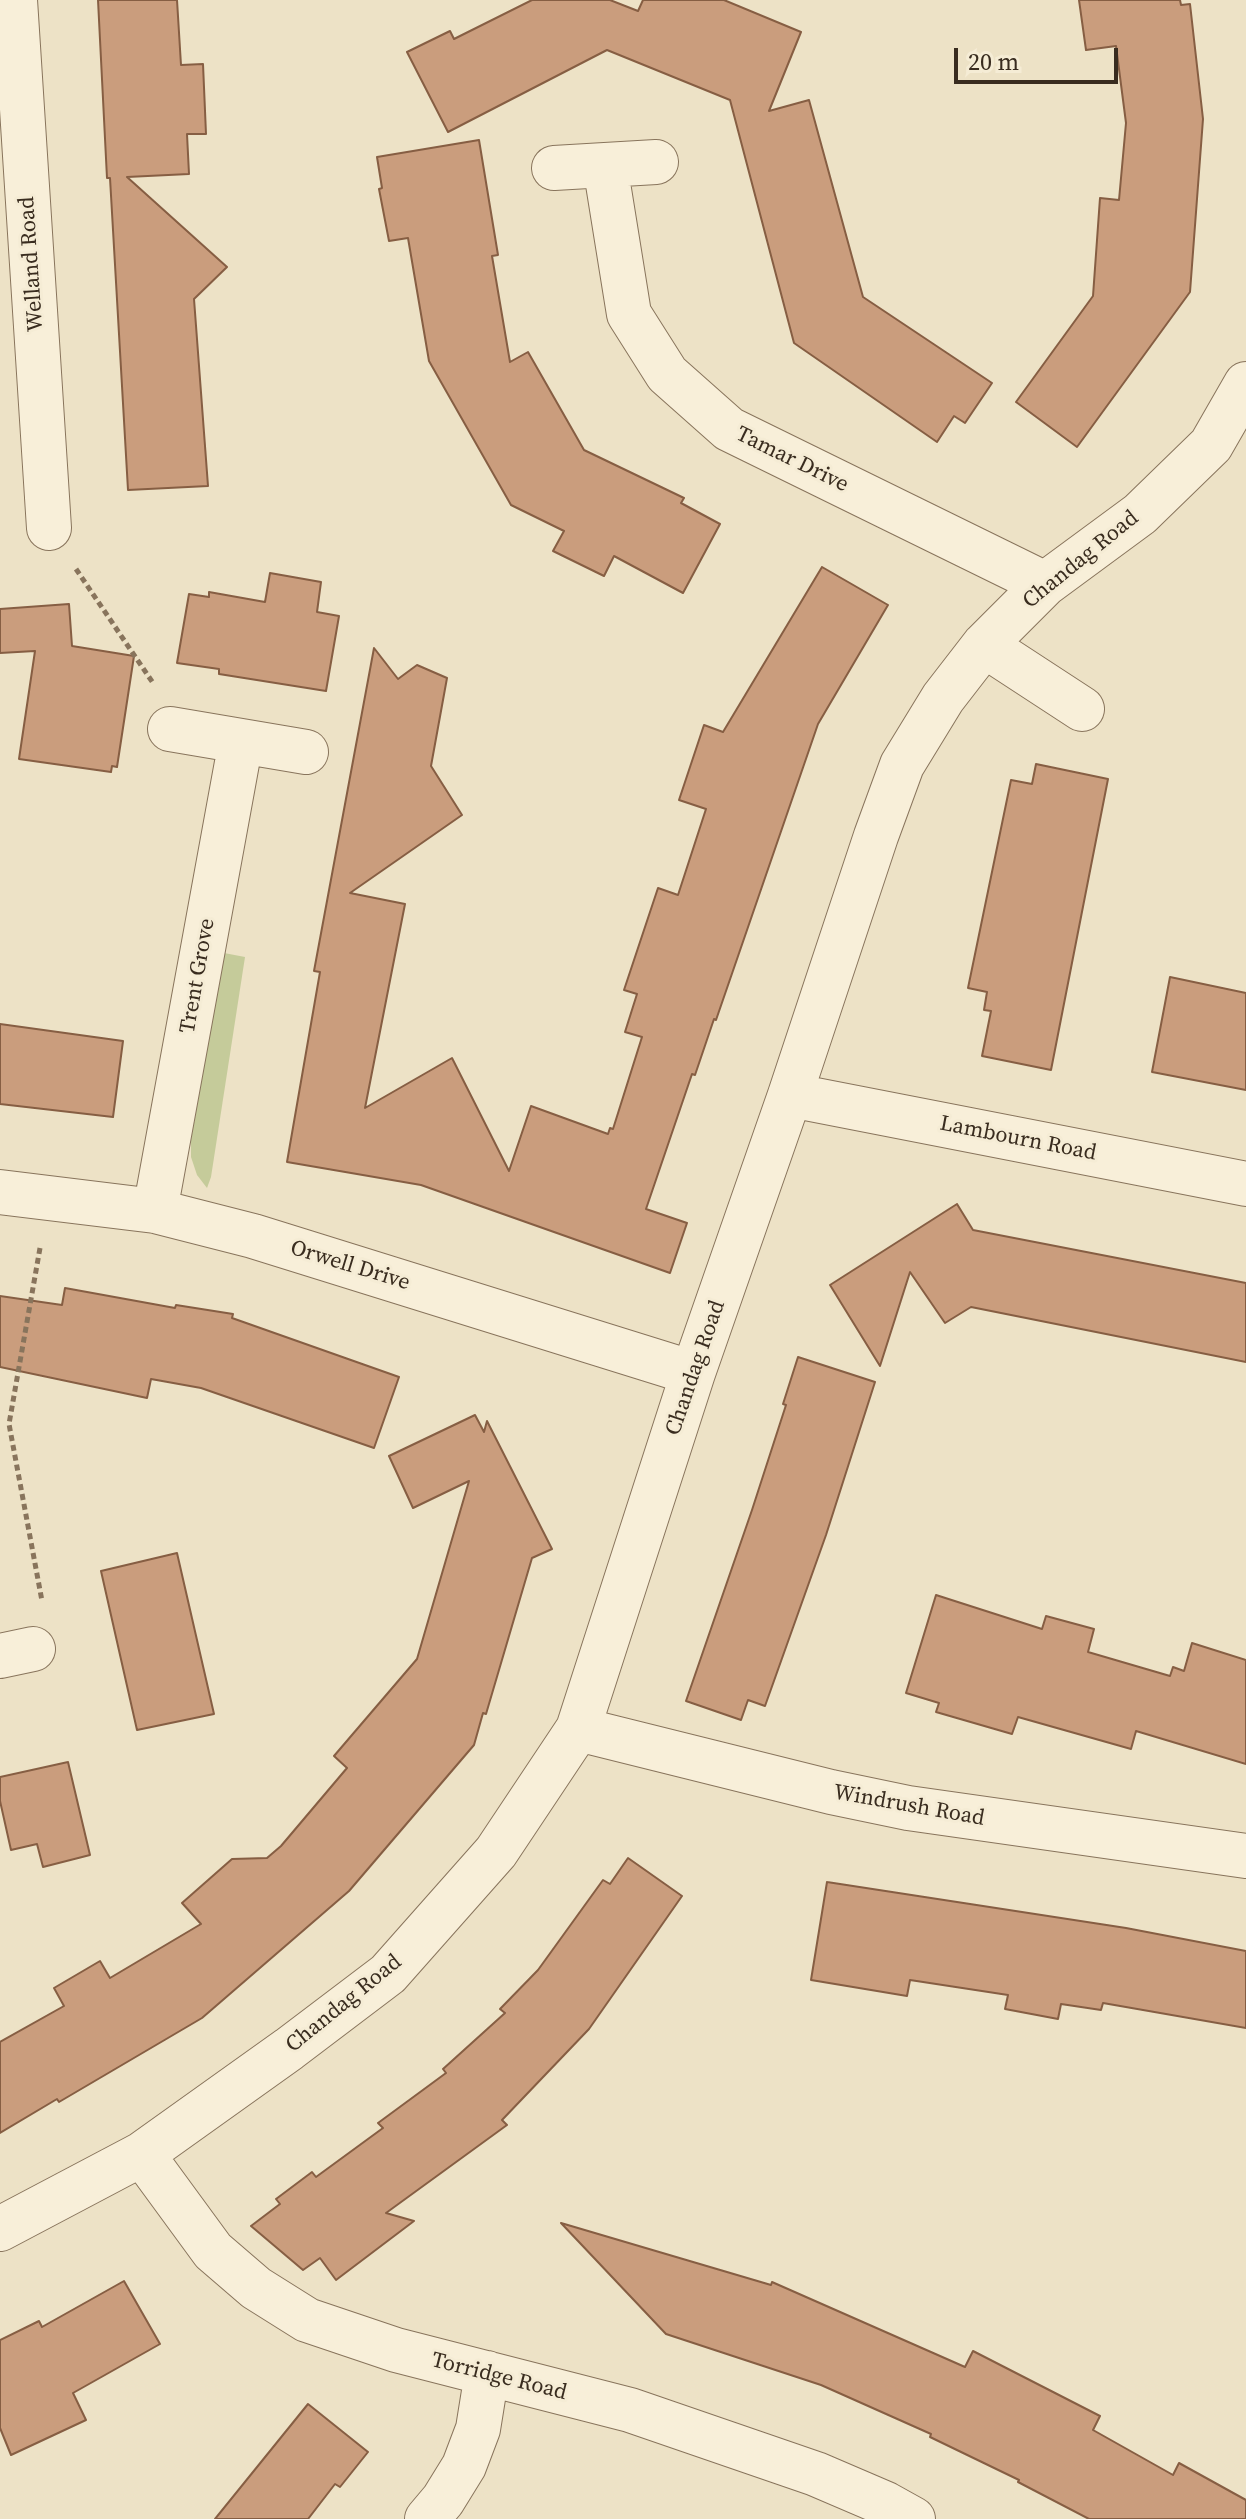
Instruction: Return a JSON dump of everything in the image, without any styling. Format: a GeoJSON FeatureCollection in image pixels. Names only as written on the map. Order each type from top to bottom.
{"type":"FeatureCollection","features":[{"type":"Feature","properties":{"kind":"street","name":"Welland Road"},"geometry":{"type":"LineString","coordinates":[[15,0],[49,528]]}},
{"type":"Feature","properties":{"kind":"street"},"geometry":{"type":"LineString","coordinates":[[554,168],[656,162]]}},
{"type":"Feature","properties":{"kind":"street","name":"Tamar Drive"},"geometry":{"type":"LineString","coordinates":[[605,165],[629,314],[667,374],[729,429],[1045,584]]}},
{"type":"Feature","properties":{"kind":"street","name":"Chandag Road"},"geometry":{"type":"LineString","coordinates":[[0,2229],[142,2154],[388,1974],[496,1852],[578,1729],[693,1373],[902,765],[943,698],[984,645],[1045,584],[1140,514],[1211,445],[1246,384]]}},
{"type":"Feature","properties":{"kind":"street"},"geometry":{"type":"LineString","coordinates":[[984,645],[1082,709]]}},
{"type":"Feature","properties":{"kind":"street"},"geometry":{"type":"LineString","coordinates":[[170,729],[306,752]]}},
{"type":"Feature","properties":{"kind":"street","name":"Trent Grove"},"geometry":{"type":"LineString","coordinates":[[155,1211],[241,741]]}},
{"type":"Feature","properties":{"kind":"street","name":"Lambourn Road"},"geometry":{"type":"LineString","coordinates":[[790,1095],[1246,1184]]}},
{"type":"Feature","properties":{"kind":"street","name":"Orwell Drive"},"geometry":{"type":"LineString","coordinates":[[0,1192],[155,1211],[253,1236],[693,1373]]}},
{"type":"Feature","properties":{"kind":"street","name":"Windrush Road"},"geometry":{"type":"LineString","coordinates":[[578,1729],[908,1808],[1246,1856]]}},
{"type":"Feature","properties":{"kind":"street","name":"Torridge Road"},"geometry":{"type":"LineString","coordinates":[[142,2154],[213,2251],[256,2288],[307,2320],[396,2350],[644,2415],[816,2474],[913,2519]]}},
{"type":"Feature","properties":{"kind":"street"},"geometry":{"type":"LineString","coordinates":[[427,2519],[464,2466],[478,2429],[487,2373]]}},
{"type":"Feature","properties":{"kind":"path"},"geometry":{"type":"LineString","coordinates":[[49,528],[160,694],[170,729]]}},
{"type":"Feature","properties":{"kind":"path"},"geometry":{"type":"LineString","coordinates":[[16,1653],[45,1618],[9,1424],[50,1196]]}},
{"type":"Feature","properties":{"kind":"green space"},"geometry":{"type":"Polygon","coordinates":[[[224,953],[245,957],[207,1188],[197,1175],[191,1157],[191,1140],[224,953]]]}},
{"type":"Feature","properties":{"kind":"building"},"geometry":{"type":"Polygon","coordinates":[[[98,0],[177,0],[181,65],[203,64],[206,134],[187,134],[189,174],[127,177],[227,267],[194,299],[208,486],[128,490],[98,0]]]}},
{"type":"Feature","properties":{"kind":"building"},"geometry":{"type":"Polygon","coordinates":[[[532,0],[610,0],[638,11],[643,0],[724,0],[801,32],[769,111],[809,100],[863,297],[992,383],[965,423],[954,416],[937,442],[794,343],[730,100],[607,50],[448,132],[407,52],[450,31],[454,39],[532,0]]]}},
{"type":"Feature","properties":{"kind":"building"},"geometry":{"type":"Polygon","coordinates":[[[1079,0],[1180,0],[1181,5],[1190,4],[1203,119],[1190,292],[1077,447],[1016,402],[1093,296],[1100,198],[1119,200],[1126,123],[1116,46],[1086,50],[1079,0]]]}},
{"type":"Feature","properties":{"kind":"building"},"geometry":{"type":"Polygon","coordinates":[[[479,140],[498,255],[492,256],[510,362],[528,352],[584,450],[684,498],[681,503],[720,524],[683,593],[614,556],[604,576],[553,551],[564,531],[511,505],[429,361],[408,238],[389,241],[379,189],[382,188],[377,157],[479,140]]]}},
{"type":"Feature","properties":{"kind":"building"},"geometry":{"type":"Polygon","coordinates":[[[822,567],[888,605],[818,724],[716,1020],[695,1075],[692,1074],[646,1209],[687,1223],[670,1273],[421,1185],[287,1162],[320,972],[314,971],[374,648],[398,679],[417,665],[447,678],[431,766],[462,815],[350,893],[405,904],[365,1108],[452,1058],[509,1171],[531,1106],[608,1134],[610,1128],[613,1129],[642,1037],[625,1032],[637,994],[624,990],[658,888],[678,895],[706,809],[679,800],[704,725],[723,732],[822,567]]]}},
{"type":"Feature","properties":{"kind":"building"},"geometry":{"type":"Polygon","coordinates":[[[270,573],[321,582],[317,612],[339,616],[326,691],[219,674],[219,669],[177,663],[189,594],[209,597],[209,592],[265,602],[270,573]]]}},
{"type":"Feature","properties":{"kind":"building"},"geometry":{"type":"Polygon","coordinates":[[[69,604],[72,646],[134,656],[117,767],[112,766],[111,772],[19,759],[35,651],[0,653],[0,609],[69,604]]]}},
{"type":"Feature","properties":{"kind":"building"},"geometry":{"type":"Polygon","coordinates":[[[1036,764],[1108,779],[1051,1070],[982,1056],[991,1011],[984,1010],[987,992],[968,988],[1011,780],[1032,784],[1036,764]]]}},
{"type":"Feature","properties":{"kind":"building"},"geometry":{"type":"Polygon","coordinates":[[[1170,977],[1246,993],[1246,1090],[1152,1072],[1170,977]]]}},
{"type":"Feature","properties":{"kind":"building"},"geometry":{"type":"Polygon","coordinates":[[[0,1024],[123,1041],[113,1117],[0,1104],[0,1024]]]}},
{"type":"Feature","properties":{"kind":"building"},"geometry":{"type":"Polygon","coordinates":[[[957,1204],[973,1230],[1246,1283],[1246,1362],[971,1307],[945,1323],[910,1272],[880,1366],[830,1285],[957,1204]]]}},
{"type":"Feature","properties":{"kind":"building"},"geometry":{"type":"Polygon","coordinates":[[[65,1288],[175,1308],[176,1305],[233,1314],[232,1318],[399,1377],[374,1448],[201,1388],[151,1379],[147,1398],[0,1367],[0,1296],[62,1305],[65,1288]]]}},
{"type":"Feature","properties":{"kind":"building"},"geometry":{"type":"Polygon","coordinates":[[[798,1357],[875,1382],[826,1535],[765,1706],[748,1700],[741,1720],[686,1701],[752,1510],[798,1357]]]}},
{"type":"Feature","properties":{"kind":"building"},"geometry":{"type":"Polygon","coordinates":[[[475,1415],[484,1432],[487,1421],[552,1549],[532,1558],[474,1745],[349,1891],[202,2018],[0,2133],[0,2042],[64,2006],[54,1988],[100,1961],[110,1978],[201,1924],[182,1903],[232,1859],[267,1858],[281,1846],[347,1768],[334,1756],[417,1659],[469,1481],[413,1508],[389,1456],[475,1415]]]}},
{"type":"Feature","properties":{"kind":"building"},"geometry":{"type":"Polygon","coordinates":[[[177,1553],[214,1714],[137,1730],[101,1571],[177,1553]]]}},
{"type":"Feature","properties":{"kind":"building"},"geometry":{"type":"Polygon","coordinates":[[[936,1595],[1042,1629],[1046,1616],[1094,1629],[1088,1652],[1170,1676],[1173,1667],[1184,1671],[1192,1643],[1246,1660],[1246,1764],[1136,1731],[1131,1749],[1018,1717],[1012,1734],[936,1712],[939,1703],[906,1693],[936,1595]]]}},
{"type":"Feature","properties":{"kind":"building"},"geometry":{"type":"Polygon","coordinates":[[[68,1762],[90,1855],[43,1867],[37,1844],[11,1850],[0,1801],[0,1777],[68,1762]]]}},
{"type":"Feature","properties":{"kind":"building"},"geometry":{"type":"Polygon","coordinates":[[[628,1858],[682,1896],[589,2029],[502,2120],[507,2125],[386,2213],[414,2221],[336,2280],[320,2258],[303,2270],[251,2226],[280,2204],[276,2199],[312,2172],[316,2177],[383,2128],[378,2123],[446,2073],[443,2069],[505,2013],[500,2009],[538,1970],[603,1880],[610,1884],[628,1858]]]}},
{"type":"Feature","properties":{"kind":"building"},"geometry":{"type":"Polygon","coordinates":[[[827,1882],[1126,1928],[1246,1951],[1246,2028],[1103,2003],[1101,2010],[1061,2004],[1058,2019],[1005,2009],[1008,1995],[910,1980],[907,1996],[811,1980],[827,1882]]]}},
{"type":"Feature","properties":{"kind":"building"},"geometry":{"type":"Polygon","coordinates":[[[561,2223],[771,2285],[772,2282],[965,2367],[973,2351],[1100,2416],[1093,2430],[1173,2475],[1179,2463],[1246,2500],[1246,2519],[1089,2519],[1019,2480],[930,2437],[931,2434],[821,2385],[666,2334],[561,2223]]]}},
{"type":"Feature","properties":{"kind":"building"},"geometry":{"type":"Polygon","coordinates":[[[124,2281],[160,2344],[73,2393],[86,2420],[11,2455],[0,2428],[0,2340],[39,2321],[42,2327],[124,2281]]]}},
{"type":"Feature","properties":{"kind":"building"},"geometry":{"type":"Polygon","coordinates":[[[308,2404],[368,2452],[340,2487],[335,2484],[308,2519],[215,2519],[308,2404]]]}}]}
